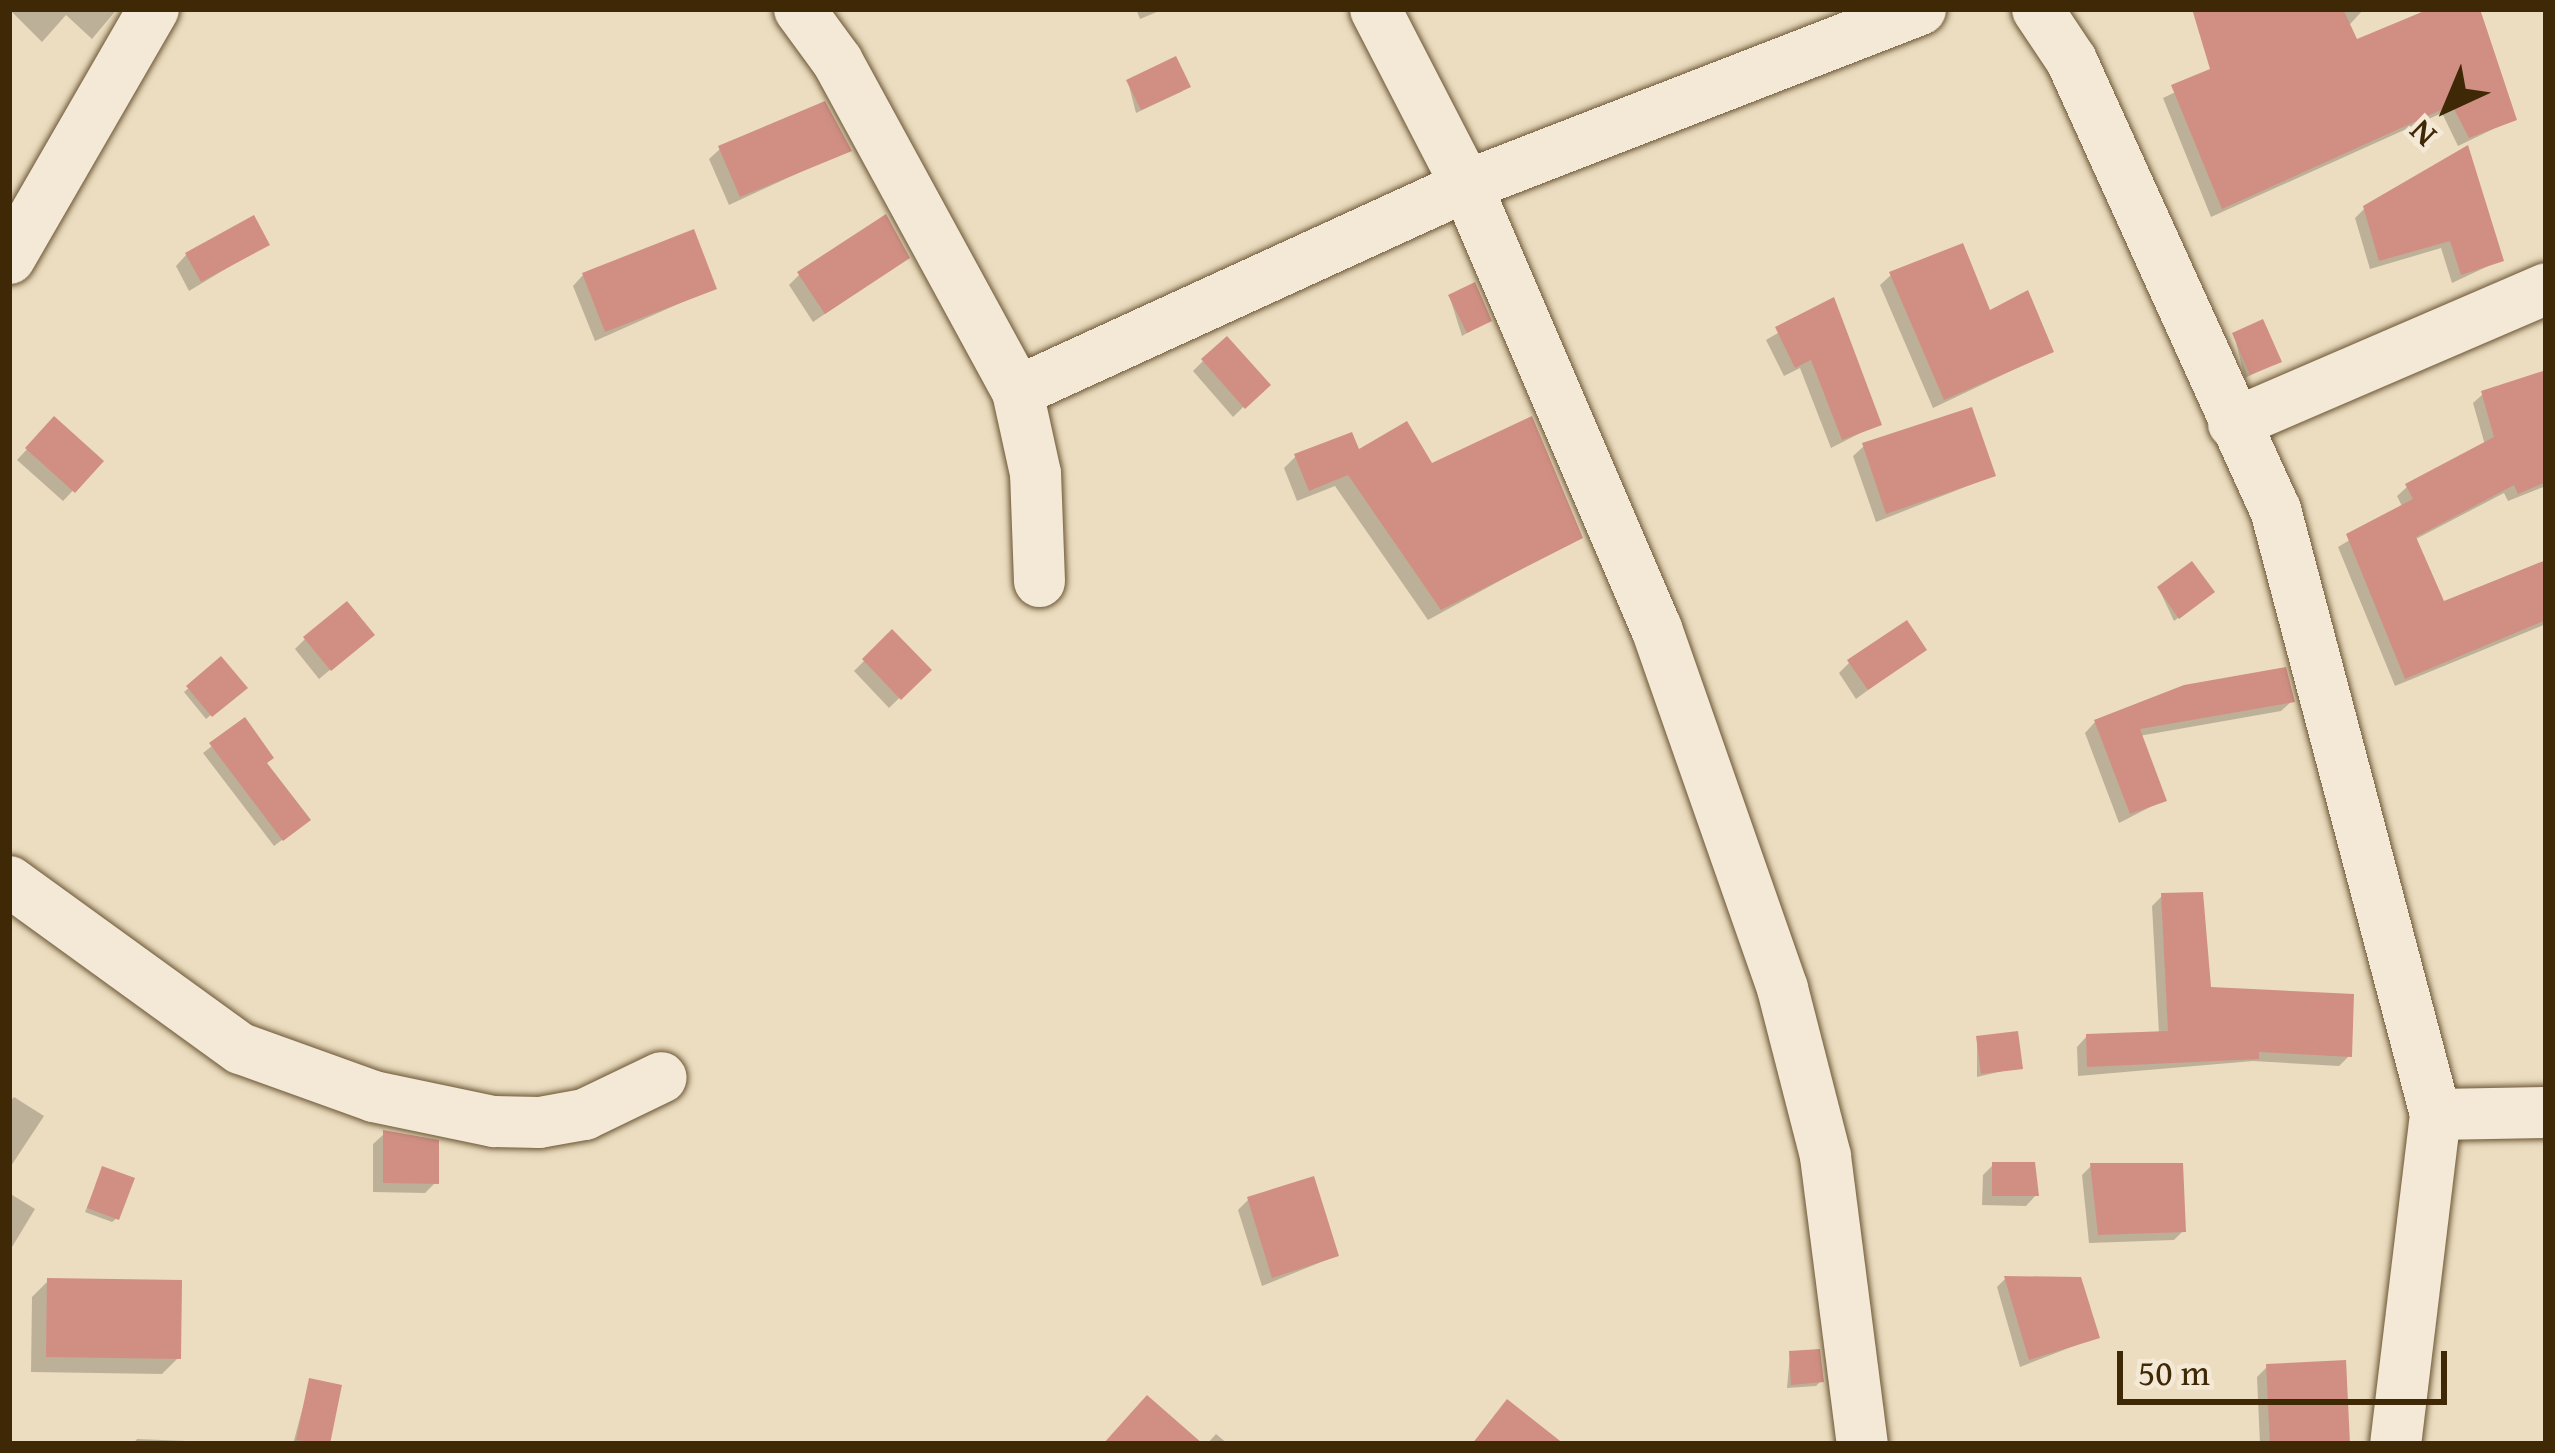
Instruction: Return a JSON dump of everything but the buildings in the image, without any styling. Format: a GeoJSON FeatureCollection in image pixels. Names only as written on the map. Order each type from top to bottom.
{"type":"FeatureCollection","features":[{"type":"Feature","properties":{"kind":"street"},"geometry":{"type":"LineString","coordinates":[[9,258],[153,9]]}},
{"type":"Feature","properties":{"kind":"street"},"geometry":{"type":"LineString","coordinates":[[799,9],[837,61],[1017,391],[1035,473],[1039,581]]}},
{"type":"Feature","properties":{"kind":"street"},"geometry":{"type":"LineString","coordinates":[[1375,9],[1466,184],[1656,628],[1782,988],[1826,1156],[1862,1444]]}},
{"type":"Feature","properties":{"kind":"street"},"geometry":{"type":"LineString","coordinates":[[1017,391],[1466,184],[1919,9]]}},
{"type":"Feature","properties":{"kind":"street"},"geometry":{"type":"LineString","coordinates":[[2037,9],[2071,60],[2275,509],[2435,1114],[2395,1444]]}},
{"type":"Feature","properties":{"kind":"street"},"geometry":{"type":"LineString","coordinates":[[2234,423],[2546,288]]}},
{"type":"Feature","properties":{"kind":"street"},"geometry":{"type":"LineString","coordinates":[[12,890],[241,1048],[373,1096],[493,1121],[538,1122],[584,1114],[661,1077]]}},
{"type":"Feature","properties":{"kind":"street"},"geometry":{"type":"LineString","coordinates":[[2435,1114],[2546,1112]]}}]}
